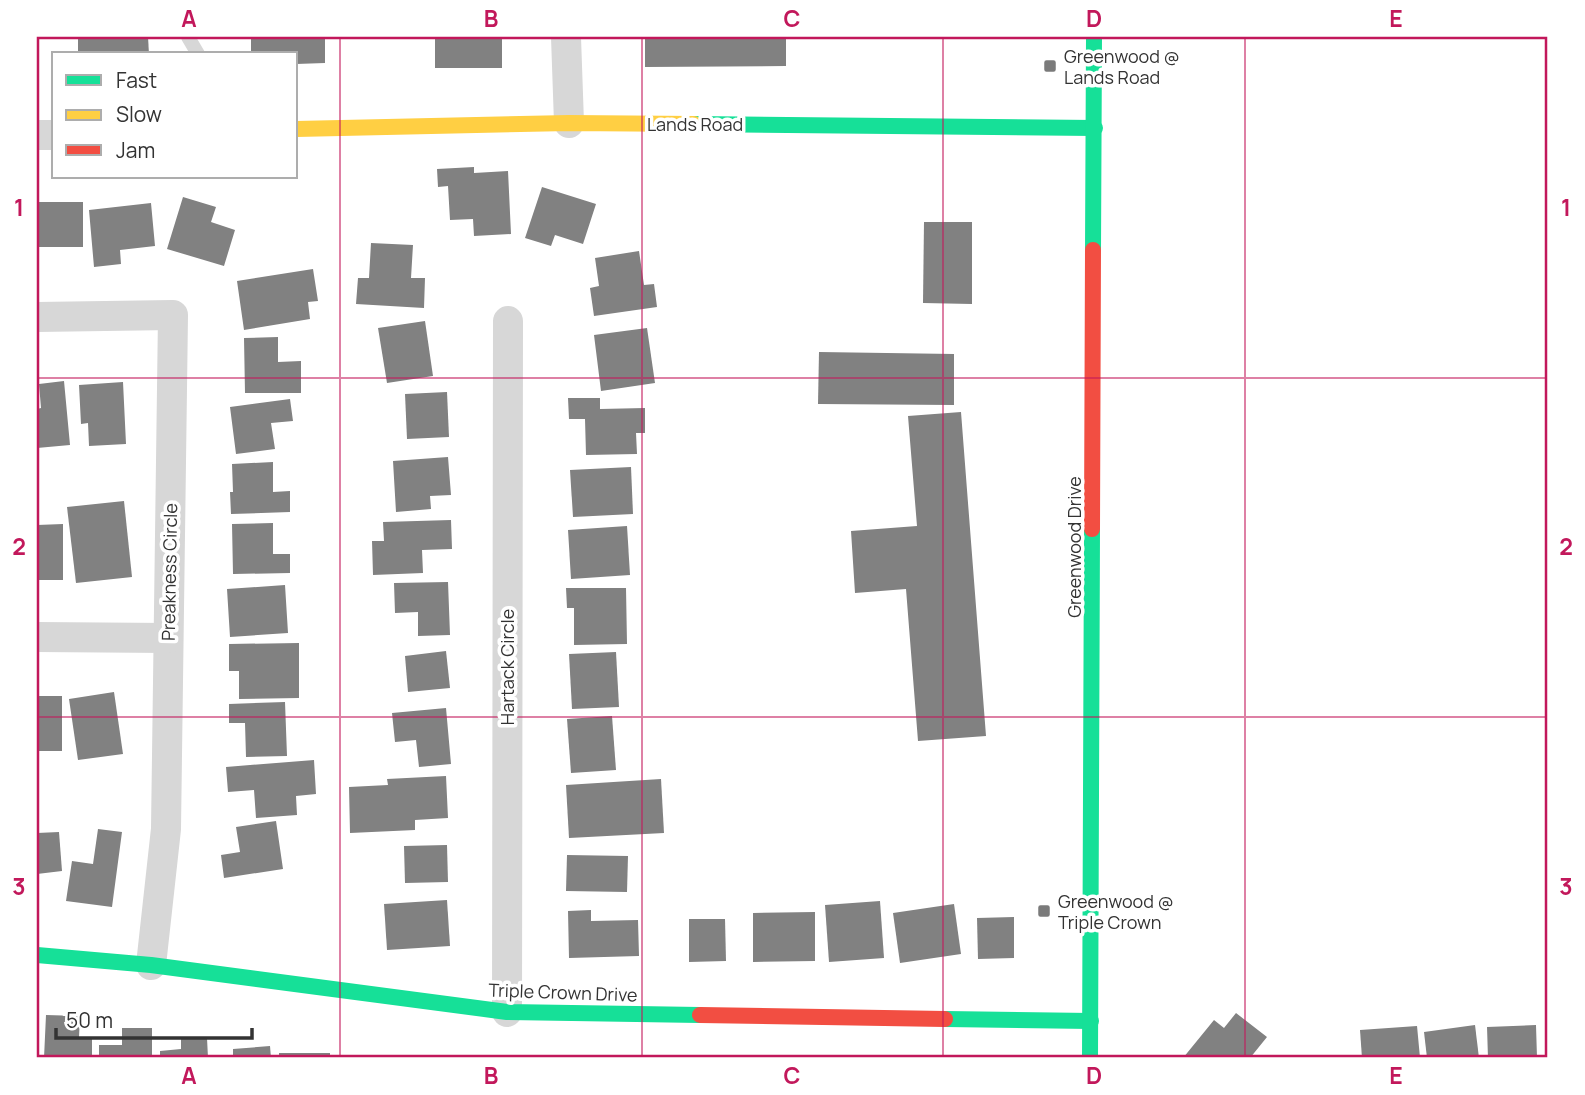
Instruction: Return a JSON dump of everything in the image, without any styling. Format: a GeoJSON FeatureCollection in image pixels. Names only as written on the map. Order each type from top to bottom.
{"type":"FeatureCollection","features":[{"type":"Feature","properties":{"kind":"street"},"geometry":{"type":"LineString","coordinates":[[566,37],[569,123]]}},
{"type":"Feature","properties":{"kind":"street","name":"Greenwood Drive"},"geometry":{"type":"LineString","coordinates":[[1090,1058],[1094,37]]}},
{"type":"Feature","properties":{"kind":"street","name":"Lands Road"},"geometry":{"type":"LineString","coordinates":[[298,129],[569,123],[1095,128]]}},
{"type":"Feature","properties":{"kind":"street","name":"Preakness Circle"},"geometry":{"type":"LineString","coordinates":[[37,317],[173,315],[166,829],[151,965]]}},
{"type":"Feature","properties":{"kind":"street","name":"Hartack Circle"},"geometry":{"type":"LineString","coordinates":[[507,1013],[508,321]]}},
{"type":"Feature","properties":{"kind":"street"},"geometry":{"type":"LineString","coordinates":[[37,637],[168,638]]}},
{"type":"Feature","properties":{"kind":"street","name":"Triple Crown Drive"},"geometry":{"type":"LineString","coordinates":[[37,955],[151,965],[507,1013],[1091,1021]]}},
{"type":"Feature","properties":{"kind":"building"},"geometry":{"type":"Polygon","coordinates":[[[78,37],[148,37],[149,52],[78,52],[78,37]]]}},
{"type":"Feature","properties":{"kind":"building"},"geometry":{"type":"Polygon","coordinates":[[[251,37],[325,37],[325,63],[298,64],[298,52],[251,52],[251,37]]]}},
{"type":"Feature","properties":{"kind":"building"},"geometry":{"type":"Polygon","coordinates":[[[435,37],[502,37],[502,68],[435,68],[435,37]]]}},
{"type":"Feature","properties":{"kind":"building"},"geometry":{"type":"Polygon","coordinates":[[[645,37],[786,37],[786,66],[645,67],[645,37]]]}},
{"type":"Feature","properties":{"kind":"building"},"geometry":{"type":"Polygon","coordinates":[[[474,167],[474,173],[508,171],[511,234],[474,236],[473,219],[450,220],[448,186],[438,187],[437,169],[474,167]]]}},
{"type":"Feature","properties":{"kind":"building"},"geometry":{"type":"Polygon","coordinates":[[[542,187],[596,204],[583,244],[555,235],[551,246],[525,238],[542,187]]]}},
{"type":"Feature","properties":{"kind":"building"},"geometry":{"type":"Polygon","coordinates":[[[183,197],[216,207],[211,222],[235,230],[224,266],[167,249],[183,197]]]}},
{"type":"Feature","properties":{"kind":"building"},"geometry":{"type":"Polygon","coordinates":[[[37,202],[83,202],[83,247],[37,247],[37,202]]]}},
{"type":"Feature","properties":{"kind":"building"},"geometry":{"type":"Polygon","coordinates":[[[151,203],[155,246],[120,250],[121,264],[94,267],[89,210],[151,203]]]}},
{"type":"Feature","properties":{"kind":"building"},"geometry":{"type":"Polygon","coordinates":[[[924,222],[972,222],[972,304],[923,303],[924,222]]]}},
{"type":"Feature","properties":{"kind":"building"},"geometry":{"type":"Polygon","coordinates":[[[371,243],[413,245],[411,278],[425,278],[424,308],[356,304],[358,278],[369,278],[371,243]]]}},
{"type":"Feature","properties":{"kind":"building"},"geometry":{"type":"Polygon","coordinates":[[[639,251],[644,285],[654,284],[657,307],[594,316],[590,288],[599,286],[595,258],[639,251]]]}},
{"type":"Feature","properties":{"kind":"building"},"geometry":{"type":"Polygon","coordinates":[[[313,269],[318,301],[308,302],[310,319],[244,330],[237,281],[313,269]]]}},
{"type":"Feature","properties":{"kind":"building"},"geometry":{"type":"Polygon","coordinates":[[[425,321],[433,376],[387,383],[378,328],[425,321]]]}},
{"type":"Feature","properties":{"kind":"building"},"geometry":{"type":"Polygon","coordinates":[[[647,328],[655,383],[601,391],[594,335],[647,328]]]}},
{"type":"Feature","properties":{"kind":"building"},"geometry":{"type":"Polygon","coordinates":[[[278,337],[278,362],[301,361],[301,393],[245,393],[244,338],[278,337]]]}},
{"type":"Feature","properties":{"kind":"building"},"geometry":{"type":"Polygon","coordinates":[[[819,352],[954,354],[954,405],[818,404],[819,352]]]}},
{"type":"Feature","properties":{"kind":"building"},"geometry":{"type":"Polygon","coordinates":[[[64,381],[70,445],[37,448],[37,409],[41,408],[39,384],[64,381]]]}},
{"type":"Feature","properties":{"kind":"building"},"geometry":{"type":"Polygon","coordinates":[[[123,382],[126,444],[89,446],[88,423],[81,424],[79,385],[123,382]]]}},
{"type":"Feature","properties":{"kind":"building"},"geometry":{"type":"Polygon","coordinates":[[[447,392],[449,437],[407,439],[405,394],[447,392]]]}},
{"type":"Feature","properties":{"kind":"building"},"geometry":{"type":"Polygon","coordinates":[[[568,398],[600,398],[600,409],[645,408],[645,433],[636,433],[637,454],[586,455],[585,419],[569,419],[568,398]]]}},
{"type":"Feature","properties":{"kind":"building"},"geometry":{"type":"Polygon","coordinates":[[[290,399],[293,421],[271,423],[275,449],[236,454],[230,407],[290,399]]]}},
{"type":"Feature","properties":{"kind":"building"},"geometry":{"type":"Polygon","coordinates":[[[961,412],[986,736],[918,741],[906,589],[855,593],[851,531],[917,526],[908,416],[961,412]]]}},
{"type":"Feature","properties":{"kind":"building"},"geometry":{"type":"Polygon","coordinates":[[[448,457],[451,495],[430,496],[431,509],[396,512],[393,461],[448,457]]]}},
{"type":"Feature","properties":{"kind":"building"},"geometry":{"type":"Polygon","coordinates":[[[273,462],[273,492],[290,491],[290,512],[231,514],[232,464],[273,462]]]}},
{"type":"Feature","properties":{"kind":"building"},"geometry":{"type":"Polygon","coordinates":[[[631,467],[633,514],[573,517],[570,470],[631,467]]]}},
{"type":"Feature","properties":{"kind":"building"},"geometry":{"type":"Polygon","coordinates":[[[124,501],[132,577],[76,583],[67,507],[124,501]]]}},
{"type":"Feature","properties":{"kind":"building"},"geometry":{"type":"Polygon","coordinates":[[[451,520],[452,549],[422,550],[423,573],[373,575],[372,541],[384,541],[383,522],[451,520]]]}},
{"type":"Feature","properties":{"kind":"building"},"geometry":{"type":"Polygon","coordinates":[[[273,523],[273,554],[290,554],[290,573],[233,574],[232,524],[273,523]]]}},
{"type":"Feature","properties":{"kind":"building"},"geometry":{"type":"Polygon","coordinates":[[[63,524],[63,580],[37,580],[37,525],[63,524]]]}},
{"type":"Feature","properties":{"kind":"building"},"geometry":{"type":"Polygon","coordinates":[[[627,526],[630,575],[571,579],[568,530],[627,526]]]}},
{"type":"Feature","properties":{"kind":"building"},"geometry":{"type":"Polygon","coordinates":[[[448,582],[450,635],[418,636],[418,612],[395,613],[394,583],[448,582]]]}},
{"type":"Feature","properties":{"kind":"building"},"geometry":{"type":"Polygon","coordinates":[[[285,585],[288,633],[230,637],[227,589],[285,585]]]}},
{"type":"Feature","properties":{"kind":"building"},"geometry":{"type":"Polygon","coordinates":[[[566,588],[626,588],[627,644],[574,645],[574,608],[567,608],[566,588]]]}},
{"type":"Feature","properties":{"kind":"building"},"geometry":{"type":"Polygon","coordinates":[[[299,643],[299,698],[239,699],[239,671],[229,671],[229,644],[299,643]]]}},
{"type":"Feature","properties":{"kind":"building"},"geometry":{"type":"Polygon","coordinates":[[[446,651],[450,688],[408,692],[405,656],[446,651]]]}},
{"type":"Feature","properties":{"kind":"building"},"geometry":{"type":"Polygon","coordinates":[[[616,652],[619,707],[572,709],[569,654],[616,652]]]}},
{"type":"Feature","properties":{"kind":"building"},"geometry":{"type":"Polygon","coordinates":[[[114,692],[123,754],[78,760],[69,699],[114,692]]]}},
{"type":"Feature","properties":{"kind":"building"},"geometry":{"type":"Polygon","coordinates":[[[37,696],[62,696],[62,751],[37,751],[37,696]]]}},
{"type":"Feature","properties":{"kind":"building"},"geometry":{"type":"Polygon","coordinates":[[[285,702],[287,756],[246,757],[245,723],[229,723],[229,704],[285,702]]]}},
{"type":"Feature","properties":{"kind":"building"},"geometry":{"type":"Polygon","coordinates":[[[446,708],[451,764],[419,767],[416,740],[395,742],[392,713],[446,708]]]}},
{"type":"Feature","properties":{"kind":"building"},"geometry":{"type":"Polygon","coordinates":[[[612,716],[616,770],[571,773],[567,719],[612,716]]]}},
{"type":"Feature","properties":{"kind":"building"},"geometry":{"type":"Polygon","coordinates":[[[314,760],[316,794],[296,796],[297,815],[256,818],[254,790],[228,792],[226,767],[314,760]]]}},
{"type":"Feature","properties":{"kind":"building"},"geometry":{"type":"Polygon","coordinates":[[[446,776],[448,818],[415,820],[415,830],[350,833],[349,787],[388,785],[387,779],[446,776]]]}},
{"type":"Feature","properties":{"kind":"building"},"geometry":{"type":"Polygon","coordinates":[[[661,779],[664,833],[569,838],[566,785],[661,779]]]}},
{"type":"Feature","properties":{"kind":"building"},"geometry":{"type":"Polygon","coordinates":[[[276,821],[283,869],[224,878],[221,855],[240,852],[236,827],[276,821]]]}},
{"type":"Feature","properties":{"kind":"building"},"geometry":{"type":"Polygon","coordinates":[[[98,829],[122,832],[112,907],[66,901],[72,861],[93,864],[98,829]]]}},
{"type":"Feature","properties":{"kind":"building"},"geometry":{"type":"Polygon","coordinates":[[[59,832],[62,871],[37,874],[37,833],[59,832]]]}},
{"type":"Feature","properties":{"kind":"building"},"geometry":{"type":"Polygon","coordinates":[[[447,845],[448,882],[405,883],[404,846],[447,845]]]}},
{"type":"Feature","properties":{"kind":"building"},"geometry":{"type":"Polygon","coordinates":[[[567,855],[628,856],[627,892],[566,891],[567,855]]]}},
{"type":"Feature","properties":{"kind":"building"},"geometry":{"type":"Polygon","coordinates":[[[447,900],[450,946],[387,950],[384,904],[447,900]]]}},
{"type":"Feature","properties":{"kind":"building"},"geometry":{"type":"Polygon","coordinates":[[[880,901],[884,958],[829,962],[825,905],[880,901]]]}},
{"type":"Feature","properties":{"kind":"building"},"geometry":{"type":"Polygon","coordinates":[[[954,904],[961,954],[900,963],[893,913],[954,904]]]}},
{"type":"Feature","properties":{"kind":"building"},"geometry":{"type":"Polygon","coordinates":[[[591,910],[591,921],[638,920],[639,956],[569,958],[568,911],[591,910]]]}},
{"type":"Feature","properties":{"kind":"building"},"geometry":{"type":"Polygon","coordinates":[[[815,912],[815,961],[753,962],[753,913],[815,912]]]}},
{"type":"Feature","properties":{"kind":"building"},"geometry":{"type":"Polygon","coordinates":[[[1014,917],[1014,958],[978,959],[977,918],[1014,917]]]}},
{"type":"Feature","properties":{"kind":"building"},"geometry":{"type":"Polygon","coordinates":[[[689,919],[725,919],[726,961],[689,962],[689,919]]]}},
{"type":"Feature","properties":{"kind":"building"},"geometry":{"type":"Polygon","coordinates":[[[1236,1013],[1267,1037],[1250,1058],[1183,1058],[1214,1020],[1224,1028],[1236,1013]]]}},
{"type":"Feature","properties":{"kind":"building"},"geometry":{"type":"Polygon","coordinates":[[[46,1015],[80,1016],[79,1037],[92,1038],[92,1058],[44,1058],[46,1015]]]}},
{"type":"Feature","properties":{"kind":"building"},"geometry":{"type":"Polygon","coordinates":[[[1475,1025],[1479,1058],[1427,1058],[1424,1032],[1475,1025]]]}},
{"type":"Feature","properties":{"kind":"building"},"geometry":{"type":"Polygon","coordinates":[[[1536,1025],[1537,1058],[1488,1058],[1487,1027],[1536,1025]]]}},
{"type":"Feature","properties":{"kind":"building"},"geometry":{"type":"Polygon","coordinates":[[[1417,1026],[1420,1058],[1362,1058],[1360,1030],[1417,1026]]]}},
{"type":"Feature","properties":{"kind":"building"},"geometry":{"type":"Polygon","coordinates":[[[122,1028],[152,1028],[152,1058],[99,1058],[99,1045],[122,1045],[122,1028]]]}},
{"type":"Feature","properties":{"kind":"building"},"geometry":{"type":"Polygon","coordinates":[[[207,1038],[208,1058],[160,1058],[160,1051],[181,1049],[181,1039],[207,1038]]]}},
{"type":"Feature","properties":{"kind":"building"},"geometry":{"type":"Polygon","coordinates":[[[270,1046],[271,1058],[233,1058],[233,1049],[270,1046]]]}},
{"type":"Feature","properties":{"kind":"building"},"geometry":{"type":"Polygon","coordinates":[[[279,1053],[330,1053],[330,1058],[279,1058],[279,1053]]]}},
{"type":"Feature","properties":{"kind":"traffic: fast"},"geometry":{"type":"LineString","coordinates":[[1093,250],[1094,37]]}},
{"type":"Feature","properties":{"kind":"traffic: fast"},"geometry":{"type":"LineString","coordinates":[[694,124],[1095,128]]}},
{"type":"Feature","properties":{"kind":"traffic: fast"},"geometry":{"type":"LineString","coordinates":[[1090,1058],[1092,529]]}},
{"type":"Feature","properties":{"kind":"traffic: fast"},"geometry":{"type":"LineString","coordinates":[[37,955],[151,965],[507,1012],[700,1015]]}},
{"type":"Feature","properties":{"kind":"traffic: fast"},"geometry":{"type":"LineString","coordinates":[[945,1019],[1091,1021]]}},
{"type":"Feature","properties":{"kind":"traffic: slow"},"geometry":{"type":"LineString","coordinates":[[298,129],[569,123],[694,124]]}},
{"type":"Feature","properties":{"kind":"traffic: jam"},"geometry":{"type":"LineString","coordinates":[[1092,529],[1093,250]]}},
{"type":"Feature","properties":{"kind":"traffic: jam"},"geometry":{"type":"LineString","coordinates":[[700,1015],[945,1019]]}},
{"type":"Feature","properties":{"kind":"place","name":"Greenwood @ Lands Road"},"geometry":{"type":"Point","coordinates":[1050,66]}},
{"type":"Feature","properties":{"kind":"place","name":"Greenwood @ Triple Crown"},"geometry":{"type":"Point","coordinates":[1044,911]}}]}
